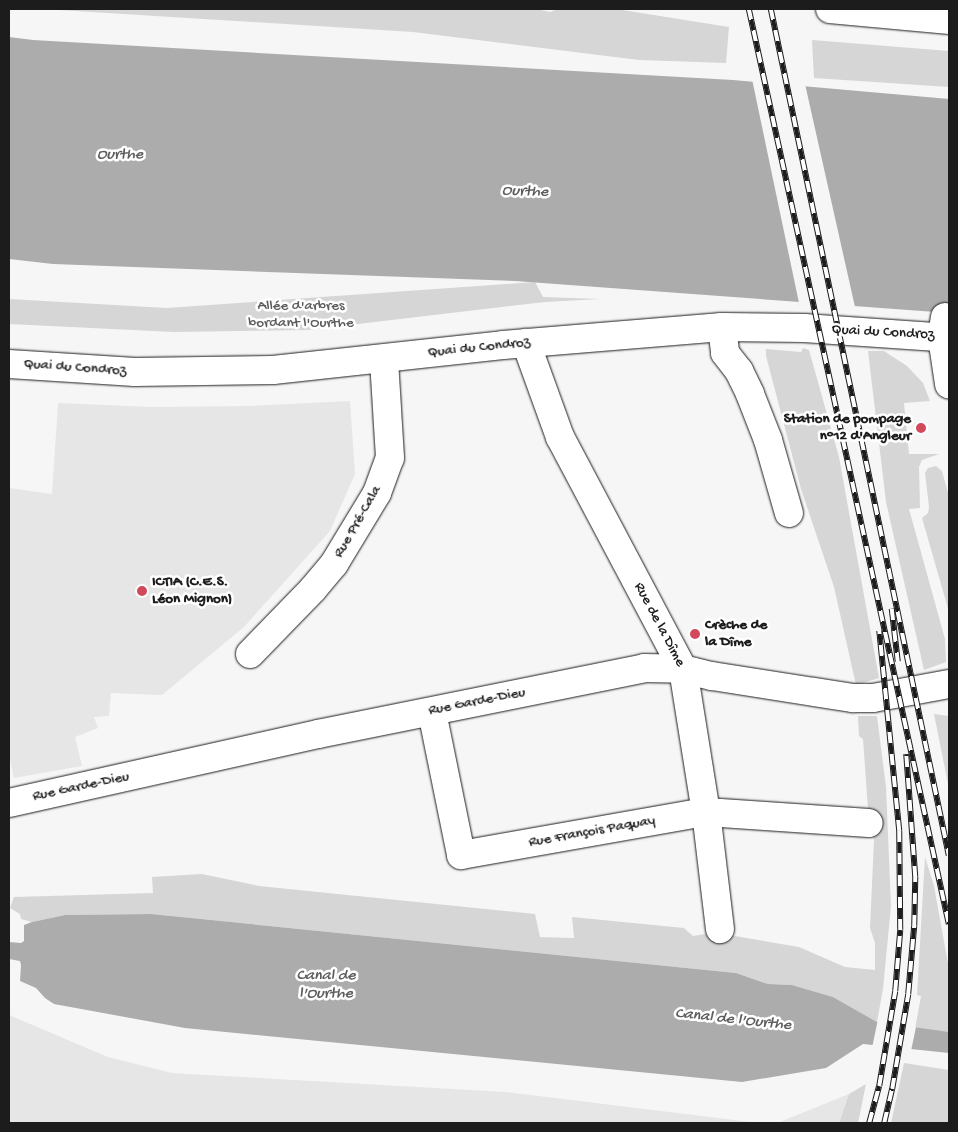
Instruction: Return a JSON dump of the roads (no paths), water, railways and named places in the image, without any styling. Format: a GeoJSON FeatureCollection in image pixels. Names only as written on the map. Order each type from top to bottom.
{"type":"FeatureCollection","features":[{"type":"Feature","properties":{"kind":"street"},"geometry":{"type":"LineString","coordinates":[[830,9],[949,20]]}},
{"type":"Feature","properties":{"kind":"street"},"geometry":{"type":"LineString","coordinates":[[722,328],[725,353],[739,371],[757,412],[768,440],[789,513]]}},
{"type":"Feature","properties":{"kind":"street","name":"Quai du Condroz"},"geometry":{"type":"LineString","coordinates":[[9,364],[135,372],[273,370],[526,343],[722,328],[945,331]]}},
{"type":"Feature","properties":{"kind":"street"},"geometry":{"type":"LineString","coordinates":[[945,331],[949,384]]}},
{"type":"Feature","properties":{"kind":"street","name":"Rue de la Dîme"},"geometry":{"type":"LineString","coordinates":[[526,343],[560,437],[683,668],[706,812],[720,929]]}},
{"type":"Feature","properties":{"kind":"street","name":"Rue Pré-Cala"},"geometry":{"type":"LineString","coordinates":[[250,654],[295,609],[334,564],[377,493],[390,458],[384,358]]}},
{"type":"Feature","properties":{"kind":"street","name":"Rue Garde-Dieu"},"geometry":{"type":"LineString","coordinates":[[9,803],[318,734],[644,668],[683,668],[712,676],[853,698],[872,698],[949,684]]}},
{"type":"Feature","properties":{"kind":"street","name":"Rue François Paquay"},"geometry":{"type":"LineString","coordinates":[[432,712],[462,855],[706,812],[869,823]]}},
{"type":"Feature","properties":{"kind":"water","name":"Ourthe"},"geometry":{"type":"Polygon","coordinates":[[[9,37],[33,40],[733,80],[949,99],[949,313],[515,281],[53,264],[9,259],[9,37]]]}},
{"type":"Feature","properties":{"kind":"water","name":"Canal de l'Ourthe"},"geometry":{"type":"Polygon","coordinates":[[[151,914],[736,973],[768,984],[792,985],[833,997],[877,1022],[949,1032],[949,1053],[863,1044],[826,1068],[742,1082],[185,1028],[54,1004],[36,988],[20,981],[20,961],[9,959],[9,942],[21,943],[24,941],[24,925],[32,922],[65,915],[151,914]]]}},
{"type":"Feature","properties":{"kind":"railway"},"geometry":{"type":"LineString","coordinates":[[749,9],[949,924]]}},
{"type":"Feature","properties":{"kind":"railway"},"geometry":{"type":"LineString","coordinates":[[771,9],[949,855]]}},
{"type":"Feature","properties":{"kind":"railway"},"geometry":{"type":"LineString","coordinates":[[892,609],[898,662]]}},
{"type":"Feature","properties":{"kind":"railway"},"geometry":{"type":"LineString","coordinates":[[869,1123],[879,1086],[895,991],[900,930],[899,831],[879,631]]}},
{"type":"Feature","properties":{"kind":"railway"},"geometry":{"type":"LineString","coordinates":[[884,1123],[892,1089],[908,994],[914,926],[915,877],[906,754]]}},
{"type":"Feature","properties":{"kind":"place","name":"Station de pompage n°12 d'Angleur"},"geometry":{"type":"Point","coordinates":[921,428]}},
{"type":"Feature","properties":{"kind":"place","name":"ICTIA (C.E.S. Léon Mignon)"},"geometry":{"type":"Point","coordinates":[142,591]}},
{"type":"Feature","properties":{"kind":"place","name":"Crèche de la Dîme"},"geometry":{"type":"Point","coordinates":[695,634]}},
{"type":"Feature","properties":{"kind":"park label","name":"Allée d'arbres bordant l'Ourthe"},"geometry":{"type":"Point","coordinates":[301,314]}}]}
